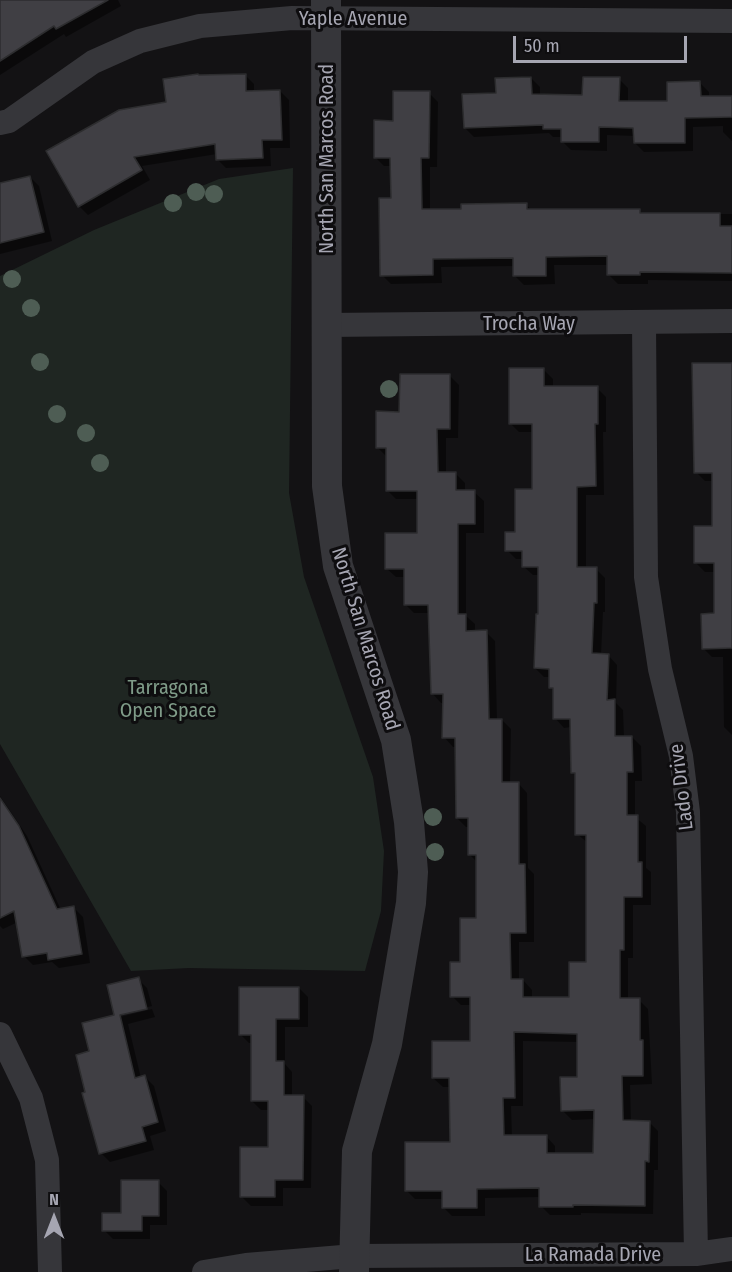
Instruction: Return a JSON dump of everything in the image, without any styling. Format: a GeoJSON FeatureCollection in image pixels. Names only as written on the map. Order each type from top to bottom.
{"type":"FeatureCollection","features":[{"type":"Feature","properties":{"kind":"street","name":"Yaple Avenue"},"geometry":{"type":"LineString","coordinates":[[0,123],[9,121],[93,62],[140,40],[201,26],[292,18],[326,9],[732,21]]}},
{"type":"Feature","properties":{"kind":"street","name":"North San Marcos Road"},"geometry":{"type":"LineString","coordinates":[[326,9],[327,486],[338,566],[396,740],[409,822],[413,872],[411,903],[387,1044],[357,1151],[354,1264]]}},
{"type":"Feature","properties":{"kind":"street","name":"Trocha Way"},"geometry":{"type":"LineString","coordinates":[[326,325],[732,321]]}},
{"type":"Feature","properties":{"kind":"street","name":"Lado Drive"},"geometry":{"type":"LineString","coordinates":[[644,323],[646,577],[660,669],[681,756],[688,812],[696,1254]]}},
{"type":"Feature","properties":{"kind":"street"},"geometry":{"type":"LineString","coordinates":[[0,1034],[31,1098],[47,1160],[50,1272]]}},
{"type":"Feature","properties":{"kind":"street","name":"La Ramada Drive"},"geometry":{"type":"LineString","coordinates":[[204,1272],[246,1265],[696,1254],[732,1249]]}},
{"type":"Feature","properties":{"kind":"green space","name":"Tarragona Open Space"},"geometry":{"type":"Polygon","coordinates":[[[293,168],[289,493],[304,577],[373,777],[384,851],[381,911],[365,971],[189,968],[131,971],[0,744],[0,276],[94,230],[219,179],[293,168]]]}},
{"type":"Feature","properties":{"kind":"building"},"geometry":{"type":"Polygon","coordinates":[[[0,0],[108,0],[56,29],[54,26],[0,61],[0,0]]]}},
{"type":"Feature","properties":{"kind":"building"},"geometry":{"type":"Polygon","coordinates":[[[198,74],[246,74],[246,91],[280,90],[282,140],[262,140],[263,158],[216,160],[215,144],[134,157],[142,170],[78,207],[46,151],[119,110],[166,102],[163,79],[198,74]]]}},
{"type":"Feature","properties":{"kind":"building"},"geometry":{"type":"Polygon","coordinates":[[[531,77],[532,94],[582,95],[583,77],[620,77],[619,101],[667,101],[667,82],[700,81],[701,96],[732,96],[732,117],[685,118],[685,143],[634,143],[633,128],[599,127],[599,142],[561,142],[561,129],[543,129],[543,125],[464,128],[462,94],[496,93],[495,78],[531,77]]]}},
{"type":"Feature","properties":{"kind":"building"},"geometry":{"type":"Polygon","coordinates":[[[393,91],[430,91],[429,158],[421,158],[422,209],[461,209],[461,204],[527,203],[527,209],[640,209],[640,213],[720,213],[720,226],[732,226],[732,273],[640,272],[640,275],[607,275],[607,256],[546,257],[546,276],[513,276],[513,258],[433,259],[433,275],[380,276],[379,198],[391,198],[390,158],[374,158],[374,120],[393,121],[393,91]]]}},
{"type":"Feature","properties":{"kind":"building"},"geometry":{"type":"Polygon","coordinates":[[[30,176],[44,232],[0,243],[0,183],[30,176]]]}},
{"type":"Feature","properties":{"kind":"building"},"geometry":{"type":"Polygon","coordinates":[[[692,363],[732,363],[732,648],[702,649],[701,614],[714,613],[714,563],[694,563],[694,526],[712,526],[712,473],[694,473],[692,363]]]}},
{"type":"Feature","properties":{"kind":"building"},"geometry":{"type":"Polygon","coordinates":[[[509,368],[544,368],[544,386],[598,386],[598,424],[595,424],[596,486],[577,487],[577,567],[597,567],[597,603],[594,603],[592,653],[609,654],[607,700],[615,699],[615,736],[632,736],[633,772],[627,772],[627,815],[638,815],[638,862],[642,862],[642,897],[624,897],[624,950],[620,950],[620,998],[640,998],[643,1076],[622,1076],[623,1120],[650,1121],[649,1162],[645,1161],[645,1206],[539,1207],[539,1188],[477,1189],[477,1208],[442,1208],[442,1191],[405,1191],[405,1142],[450,1142],[449,1078],[432,1078],[432,1041],[470,1041],[470,997],[450,997],[450,962],[460,962],[460,918],[476,918],[476,855],[468,855],[468,818],[456,818],[455,738],[442,738],[443,694],[431,694],[428,605],[404,605],[404,569],[385,569],[385,533],[417,533],[417,491],[386,491],[386,448],[376,448],[376,411],[399,412],[400,374],[450,374],[450,429],[437,429],[438,472],[456,472],[456,490],[475,490],[475,524],[458,524],[458,614],[466,614],[466,631],[487,630],[489,719],[502,719],[502,782],[519,782],[519,864],[525,864],[526,933],[510,933],[511,979],[523,979],[523,997],[569,997],[569,962],[586,962],[586,835],[575,835],[575,773],[571,773],[570,719],[553,719],[553,688],[549,688],[549,669],[534,668],[536,614],[538,614],[538,567],[522,567],[522,551],[505,551],[505,532],[515,532],[515,489],[532,489],[532,424],[509,424],[509,368]],[[514,1032],[515,1098],[503,1098],[504,1135],[547,1135],[547,1153],[593,1153],[594,1110],[561,1111],[560,1077],[577,1077],[577,1034],[514,1032]]]}},
{"type":"Feature","properties":{"kind":"building"},"geometry":{"type":"Polygon","coordinates":[[[0,798],[19,826],[57,909],[74,906],[82,954],[48,960],[47,953],[22,957],[14,911],[0,918],[0,798]]]}},
{"type":"Feature","properties":{"kind":"building"},"geometry":{"type":"Polygon","coordinates":[[[139,977],[147,1009],[120,1015],[135,1078],[145,1075],[158,1122],[142,1127],[146,1141],[99,1154],[82,1093],[85,1092],[76,1055],[89,1051],[82,1023],[114,1015],[107,985],[139,977]]]}},
{"type":"Feature","properties":{"kind":"building"},"geometry":{"type":"Polygon","coordinates":[[[239,987],[299,987],[299,1019],[276,1019],[276,1061],[284,1061],[284,1095],[304,1095],[303,1180],[275,1180],[275,1197],[240,1197],[240,1147],[268,1147],[268,1101],[251,1101],[251,1035],[239,1035],[239,987]]]}},
{"type":"Feature","properties":{"kind":"building"},"geometry":{"type":"Polygon","coordinates":[[[121,1180],[159,1180],[159,1216],[142,1216],[142,1231],[102,1231],[102,1213],[121,1213],[121,1180]]]}}]}
